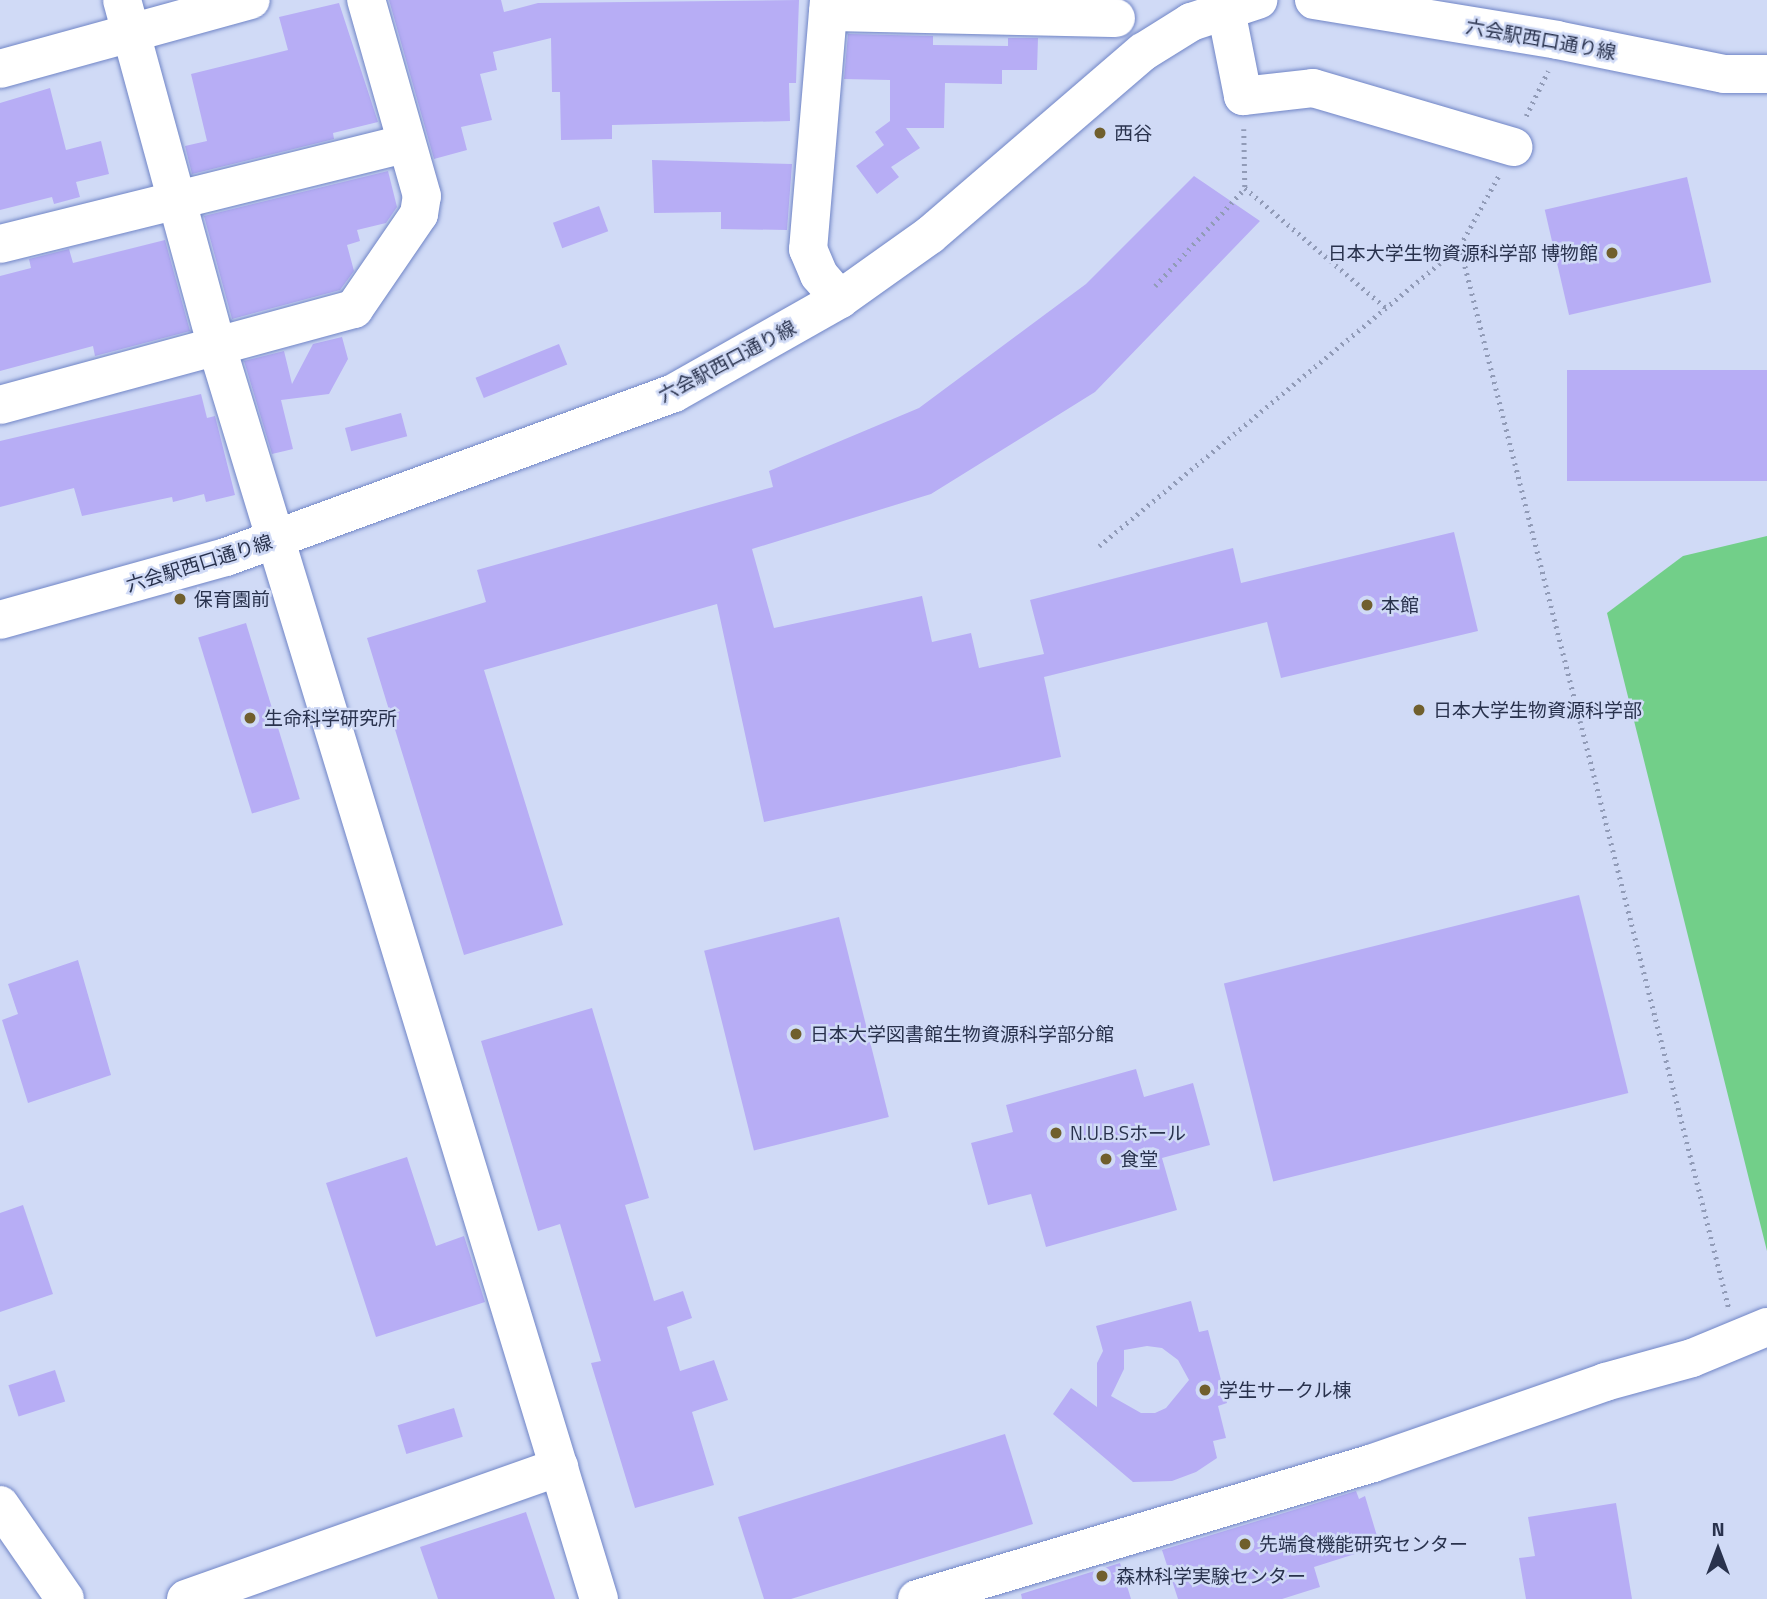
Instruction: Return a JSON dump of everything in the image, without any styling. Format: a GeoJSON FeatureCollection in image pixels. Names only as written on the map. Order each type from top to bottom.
{"type":"FeatureCollection","features":[{"type":"Feature","properties":{"kind":"street"},"geometry":{"type":"LineString","coordinates":[[0,69],[127,16],[251,0]]}},
{"type":"Feature","properties":{"kind":"street"},"geometry":{"type":"LineString","coordinates":[[0,405],[216,344],[354,309],[419,214],[422,196],[366,0]]}},
{"type":"Feature","properties":{"kind":"street","name":"六会駅西口通り線"},"geometry":{"type":"LineString","coordinates":[[1314,0],[1557,40],[1724,74],[1767,74]]}},
{"type":"Feature","properties":{"kind":"street"},"geometry":{"type":"LineString","coordinates":[[1236,2],[1243,96],[1313,88],[1514,147]]}},
{"type":"Feature","properties":{"kind":"street","name":"六会駅西口通り線"},"geometry":{"type":"LineString","coordinates":[[0,620],[276,539],[674,393],[840,299],[940,227],[1143,52],[1191,22],[1236,2]]}},
{"type":"Feature","properties":{"kind":"street"},"geometry":{"type":"LineString","coordinates":[[840,299],[819,275],[808,249],[828,6],[1116,9],[1143,52]]}},
{"type":"Feature","properties":{"kind":"street"},"geometry":{"type":"LineString","coordinates":[[127,16],[216,344],[599,1599]]}},
{"type":"Feature","properties":{"kind":"street"},"geometry":{"type":"LineString","coordinates":[[0,244],[405,144]]}},
{"type":"Feature","properties":{"kind":"street"},"geometry":{"type":"LineString","coordinates":[[917,1599],[1373,1463],[1605,1382],[1692,1358],[1752,1332]]}},
{"type":"Feature","properties":{"kind":"street"},"geometry":{"type":"LineString","coordinates":[[186,1599],[559,1467]]}},
{"type":"Feature","properties":{"kind":"street"},"geometry":{"type":"LineString","coordinates":[[0,1505],[65,1599]]}},
{"type":"Feature","properties":{"kind":"path"},"geometry":{"type":"LineString","coordinates":[[1536,95],[1548,72]]}},
{"type":"Feature","properties":{"kind":"path"},"geometry":{"type":"LineString","coordinates":[[1155,286],[1245,188],[1243,96]]}},
{"type":"Feature","properties":{"kind":"path"},"geometry":{"type":"LineString","coordinates":[[1245,188],[1385,307]]}},
{"type":"Feature","properties":{"kind":"path"},"geometry":{"type":"LineString","coordinates":[[1099,546],[1460,246],[1752,1332]]}},
{"type":"Feature","properties":{"kind":"green space"},"geometry":{"type":"Polygon","coordinates":[[[1767,536],[1767,1251],[1607,613],[1683,556],[1767,536]]]}},
{"type":"Feature","properties":{"kind":"building"},"geometry":{"type":"Polygon","coordinates":[[[389,0],[501,0],[504,12],[538,3],[799,0],[796,83],[789,83],[790,121],[612,125],[612,139],[561,140],[560,92],[552,92],[551,38],[493,52],[497,70],[480,74],[492,120],[461,127],[467,150],[434,159],[389,0]]]}},
{"type":"Feature","properties":{"kind":"building"},"geometry":{"type":"Polygon","coordinates":[[[339,3],[378,122],[333,133],[334,139],[192,174],[185,146],[207,141],[191,74],[288,50],[279,17],[339,3]]]}},
{"type":"Feature","properties":{"kind":"building"},"geometry":{"type":"Polygon","coordinates":[[[848,34],[933,36],[933,45],[1008,46],[1008,38],[1038,38],[1037,70],[1002,70],[1002,84],[945,83],[944,128],[906,128],[920,148],[891,167],[899,177],[877,194],[856,166],[884,145],[875,132],[890,121],[890,80],[844,79],[848,34]]]}},
{"type":"Feature","properties":{"kind":"building"},"geometry":{"type":"Polygon","coordinates":[[[50,88],[66,150],[101,141],[109,174],[76,182],[80,197],[54,204],[52,197],[0,210],[0,103],[50,88]]]}},
{"type":"Feature","properties":{"kind":"building"},"geometry":{"type":"Polygon","coordinates":[[[652,160],[792,164],[787,230],[721,229],[721,212],[654,213],[652,160]]]}},
{"type":"Feature","properties":{"kind":"building"},"geometry":{"type":"Polygon","coordinates":[[[388,171],[397,207],[386,223],[357,230],[360,241],[347,245],[354,271],[340,290],[232,319],[204,216],[388,171]]]}},
{"type":"Feature","properties":{"kind":"building"},"geometry":{"type":"Polygon","coordinates":[[[1194,176],[1260,221],[1095,392],[931,494],[752,549],[774,628],[922,596],[932,642],[971,633],[979,668],[1044,654],[1030,600],[1233,548],[1241,583],[1454,532],[1478,631],[1281,678],[1267,622],[1044,677],[1061,757],[764,822],[717,604],[484,670],[563,925],[464,955],[367,638],[486,602],[477,570],[773,487],[769,471],[919,408],[1086,284],[1194,176]]]}},
{"type":"Feature","properties":{"kind":"building"},"geometry":{"type":"Polygon","coordinates":[[[1687,177],[1711,282],[1569,315],[1545,210],[1687,177]]]}},
{"type":"Feature","properties":{"kind":"building"},"geometry":{"type":"Polygon","coordinates":[[[599,206],[608,231],[562,248],[553,223],[599,206]]]}},
{"type":"Feature","properties":{"kind":"building"},"geometry":{"type":"Polygon","coordinates":[[[165,240],[190,331],[95,356],[93,346],[0,371],[0,276],[31,268],[29,259],[69,249],[73,263],[165,240]]]}},
{"type":"Feature","properties":{"kind":"building"},"geometry":{"type":"Polygon","coordinates":[[[342,337],[348,359],[329,394],[281,400],[293,449],[272,454],[244,361],[284,351],[292,384],[313,344],[342,337]]]}},
{"type":"Feature","properties":{"kind":"building"},"geometry":{"type":"Polygon","coordinates":[[[559,344],[567,364],[484,398],[476,378],[559,344]]]}},
{"type":"Feature","properties":{"kind":"building"},"geometry":{"type":"Polygon","coordinates":[[[1567,370],[1767,370],[1767,481],[1567,481],[1567,370]]]}},
{"type":"Feature","properties":{"kind":"building"},"geometry":{"type":"Polygon","coordinates":[[[201,394],[207,418],[215,416],[235,495],[206,502],[204,494],[173,502],[172,497],[82,516],[74,488],[0,507],[0,441],[201,394]]]}},
{"type":"Feature","properties":{"kind":"building"},"geometry":{"type":"Polygon","coordinates":[[[401,413],[407,436],[351,451],[345,428],[401,413]]]}},
{"type":"Feature","properties":{"kind":"building","name":"生命科学研究所"},"geometry":{"type":"Polygon","coordinates":[[[246,623],[300,799],[252,814],[198,638],[246,623]]]}},
{"type":"Feature","properties":{"kind":"building"},"geometry":{"type":"Polygon","coordinates":[[[1579,895],[1628,1093],[1273,1181],[1224,984],[1579,895]]]}},
{"type":"Feature","properties":{"kind":"building","name":"日本大学図書館生物資源科学部分館"},"geometry":{"type":"Polygon","coordinates":[[[839,917],[889,1117],[754,1151],[704,951],[839,917]]]}},
{"type":"Feature","properties":{"kind":"building"},"geometry":{"type":"Polygon","coordinates":[[[78,960],[111,1075],[28,1103],[2,1020],[18,1014],[8,984],[78,960]]]}},
{"type":"Feature","properties":{"kind":"building"},"geometry":{"type":"Polygon","coordinates":[[[592,1008],[649,1198],[625,1205],[654,1301],[683,1291],[692,1318],[667,1327],[680,1371],[714,1360],[728,1400],[692,1412],[714,1485],[635,1508],[591,1363],[601,1361],[560,1224],[538,1231],[481,1041],[592,1008]]]}},
{"type":"Feature","properties":{"kind":"building"},"geometry":{"type":"Polygon","coordinates":[[[1136,1069],[1144,1097],[1193,1083],[1210,1145],[1162,1158],[1177,1210],[1046,1247],[1031,1194],[988,1205],[971,1143],[1013,1132],[1006,1105],[1136,1069]]]}},
{"type":"Feature","properties":{"kind":"building"},"geometry":{"type":"Polygon","coordinates":[[[407,1157],[436,1246],[464,1236],[485,1302],[376,1337],[326,1183],[407,1157]]]}},
{"type":"Feature","properties":{"kind":"building"},"geometry":{"type":"Polygon","coordinates":[[[23,1205],[53,1294],[0,1312],[0,1213],[23,1205]]]}},
{"type":"Feature","properties":{"kind":"building","name":"学生サークル棟"},"geometry":{"type":"Polygon","coordinates":[[[1191,1301],[1199,1332],[1208,1330],[1227,1403],[1218,1406],[1226,1438],[1213,1441],[1217,1458],[1196,1472],[1172,1481],[1133,1482],[1053,1414],[1071,1388],[1097,1407],[1097,1363],[1103,1351],[1096,1326],[1191,1301]],[[1147,1346],[1124,1350],[1124,1369],[1111,1396],[1141,1413],[1155,1413],[1166,1408],[1189,1380],[1178,1360],[1162,1348],[1147,1346]]]}},
{"type":"Feature","properties":{"kind":"building"},"geometry":{"type":"Polygon","coordinates":[[[55,1370],[65,1401],[19,1417],[8,1385],[55,1370]]]}},
{"type":"Feature","properties":{"kind":"building"},"geometry":{"type":"Polygon","coordinates":[[[454,1408],[463,1437],[406,1454],[398,1425],[454,1408]]]}},
{"type":"Feature","properties":{"kind":"building"},"geometry":{"type":"Polygon","coordinates":[[[1005,1434],[1033,1524],[791,1599],[764,1599],[738,1517],[1005,1434]]]}},
{"type":"Feature","properties":{"kind":"building","name":"先端食機能研究センター"},"geometry":{"type":"Polygon","coordinates":[[[1356,1491],[1359,1499],[1365,1496],[1380,1546],[1314,1567],[1320,1587],[1282,1599],[1178,1599],[1162,1550],[1356,1491]]]}},
{"type":"Feature","properties":{"kind":"building"},"geometry":{"type":"Polygon","coordinates":[[[1616,1503],[1632,1599],[1526,1599],[1519,1558],[1535,1556],[1528,1517],[1616,1503]]]}},
{"type":"Feature","properties":{"kind":"building"},"geometry":{"type":"Polygon","coordinates":[[[526,1512],[555,1599],[438,1599],[420,1547],[526,1512]]]}},
{"type":"Feature","properties":{"kind":"building","name":"森林科学実験センター"},"geometry":{"type":"Polygon","coordinates":[[[1120,1563],[1131,1599],[1022,1599],[1021,1594],[1120,1563]]]}},
{"type":"Feature","properties":{"kind":"place","name":"西谷"},"geometry":{"type":"Point","coordinates":[1100,133]}},
{"type":"Feature","properties":{"kind":"place","name":"日本大学生物資源科学部 博物館"},"geometry":{"type":"Point","coordinates":[1612,253]}},
{"type":"Feature","properties":{"kind":"place","name":"保育園前"},"geometry":{"type":"Point","coordinates":[180,599]}},
{"type":"Feature","properties":{"kind":"place","name":"本館"},"geometry":{"type":"Point","coordinates":[1367,605]}},
{"type":"Feature","properties":{"kind":"place","name":"日本大学生物資源科学部"},"geometry":{"type":"Point","coordinates":[1419,710]}},
{"type":"Feature","properties":{"kind":"place","name":"生命科学研究所"},"geometry":{"type":"Point","coordinates":[250,718]}},
{"type":"Feature","properties":{"kind":"place","name":"日本大学図書館生物資源科学部分館"},"geometry":{"type":"Point","coordinates":[796,1034]}},
{"type":"Feature","properties":{"kind":"place","name":"N.U.B.Sホール"},"geometry":{"type":"Point","coordinates":[1056,1133]}},
{"type":"Feature","properties":{"kind":"place","name":"食堂"},"geometry":{"type":"Point","coordinates":[1106,1159]}},
{"type":"Feature","properties":{"kind":"place","name":"学生サークル棟"},"geometry":{"type":"Point","coordinates":[1205,1390]}},
{"type":"Feature","properties":{"kind":"place","name":"先端食機能研究センター"},"geometry":{"type":"Point","coordinates":[1245,1544]}},
{"type":"Feature","properties":{"kind":"place","name":"森林科学実験センター"},"geometry":{"type":"Point","coordinates":[1102,1576]}}]}
